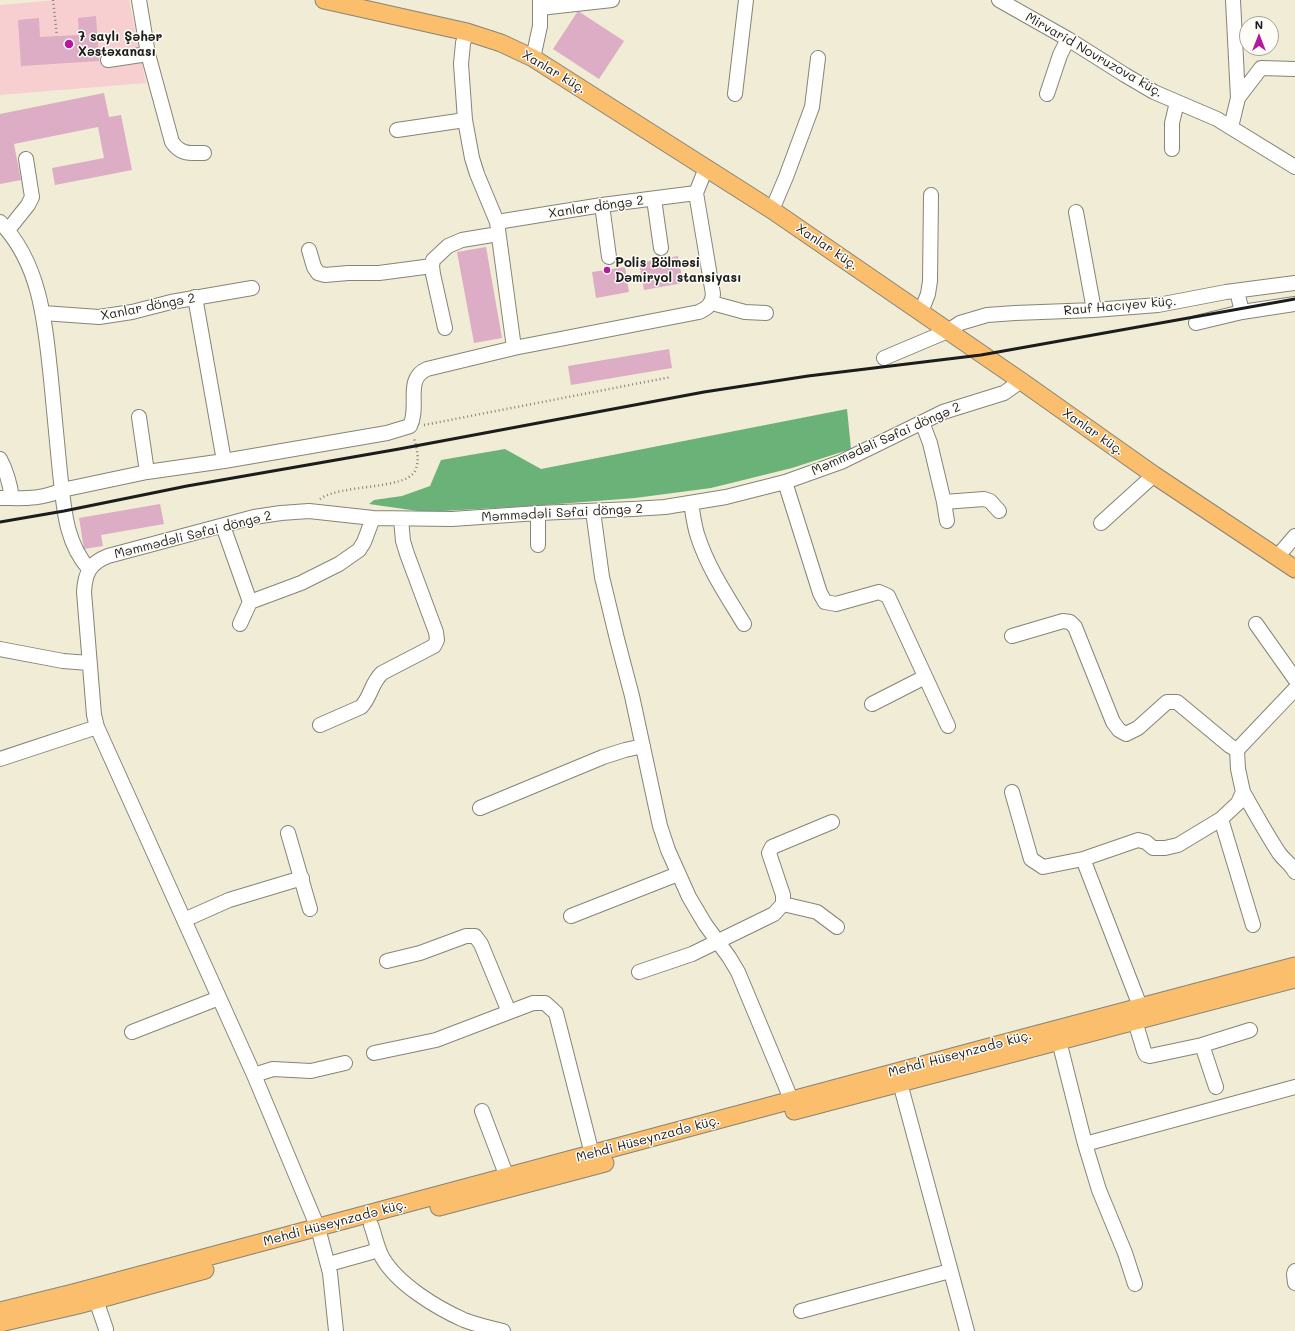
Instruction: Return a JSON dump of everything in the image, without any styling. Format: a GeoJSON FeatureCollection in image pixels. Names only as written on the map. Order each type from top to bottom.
{"type":"FeatureCollection","features":[{"type":"Feature","properties":{"kind":"main road","name":"Xanlar küç."},"geometry":{"type":"LineString","coordinates":[[324,0],[355,4],[467,32],[501,43],[533,58],[772,210],[921,312],[1154,476],[1295,569]]}},
{"type":"Feature","properties":{"kind":"main road","name":"Mehdi Hüseynzadə küç."},"geometry":{"type":"LineString","coordinates":[[0,1311],[320,1234],[371,1225],[588,1168],[794,1110],[1059,1041],[1138,1013],[1295,966]]}},
{"type":"Feature","properties":{"kind":"main road","name":"Mehdi Hüseynzadə küç."},"geometry":{"type":"LineString","coordinates":[[0,1323],[96,1300],[507,1177],[791,1099],[1138,1013],[1295,979]]}},
{"type":"Feature","properties":{"kind":"street"},"geometry":{"type":"LineString","coordinates":[[139,0],[148,54],[172,142],[178,150],[187,153],[204,153]]}},
{"type":"Feature","properties":{"kind":"street"},"geometry":{"type":"LineString","coordinates":[[533,58],[540,26],[540,4],[612,0]]}},
{"type":"Feature","properties":{"kind":"street"},"geometry":{"type":"LineString","coordinates":[[734,94],[746,0]]}},
{"type":"Feature","properties":{"kind":"street","name":"Mirvarid Novruzova küç."},"geometry":{"type":"LineString","coordinates":[[999,0],[1068,39],[1125,76],[1154,92],[1217,119],[1295,167]]}},
{"type":"Feature","properties":{"kind":"street"},"geometry":{"type":"LineString","coordinates":[[1231,127],[1238,98],[1233,0]]}},
{"type":"Feature","properties":{"kind":"street"},"geometry":{"type":"LineString","coordinates":[[467,32],[463,43],[461,64],[465,120],[472,158],[498,228],[514,348]]}},
{"type":"Feature","properties":{"kind":"street"},"geometry":{"type":"LineString","coordinates":[[1047,94],[1060,55],[1068,39]]}},
{"type":"Feature","properties":{"kind":"street"},"geometry":{"type":"LineString","coordinates":[[108,60],[148,54]]}},
{"type":"Feature","properties":{"kind":"street"},"geometry":{"type":"LineString","coordinates":[[772,210],[812,107],[818,58]]}},
{"type":"Feature","properties":{"kind":"street"},"geometry":{"type":"LineString","coordinates":[[1238,98],[1261,68],[1295,69]]}},
{"type":"Feature","properties":{"kind":"street"},"geometry":{"type":"LineString","coordinates":[[1172,148],[1172,123],[1177,102]]}},
{"type":"Feature","properties":{"kind":"street"},"geometry":{"type":"LineString","coordinates":[[397,130],[465,120]]}},
{"type":"Feature","properties":{"kind":"street"},"geometry":{"type":"LineString","coordinates":[[26,159],[32,197],[28,205],[4,226],[20,246],[34,278],[43,313],[64,511],[76,551],[81,560],[89,569],[85,580],[84,592],[89,663],[96,727],[254,1075],[320,1234],[329,1264],[336,1331]]}},
{"type":"Feature","properties":{"kind":"street"},"geometry":{"type":"LineString","coordinates":[[0,459],[9,478],[6,498],[30,499],[49,496],[62,490],[147,472],[224,461],[387,433],[410,426],[414,413],[415,378],[420,372],[427,369],[514,348],[699,312],[706,309],[712,303],[713,294],[696,193],[706,168]]}},
{"type":"Feature","properties":{"kind":"street","name":"Xanlar döngə 2"},"geometry":{"type":"LineString","coordinates":[[432,266],[434,260],[448,246],[498,228],[602,205],[696,193]]}},
{"type":"Feature","properties":{"kind":"street"},"geometry":{"type":"LineString","coordinates":[[921,312],[928,294],[930,281],[931,195]]}},
{"type":"Feature","properties":{"kind":"street"},"geometry":{"type":"LineString","coordinates":[[654,199],[661,248]]}},
{"type":"Feature","properties":{"kind":"street"},"geometry":{"type":"LineString","coordinates":[[602,205],[609,257]]}},
{"type":"Feature","properties":{"kind":"street"},"geometry":{"type":"LineString","coordinates":[[1076,212],[1094,310]]}},
{"type":"Feature","properties":{"kind":"street"},"geometry":{"type":"LineString","coordinates":[[309,250],[314,267],[318,273],[325,275],[379,273],[432,266],[432,274],[445,328]]}},
{"type":"Feature","properties":{"kind":"street","name":"Rauf Hacıyev küç."},"geometry":{"type":"LineString","coordinates":[[884,358],[948,331],[960,323],[972,318],[987,315],[1158,306],[1237,291],[1295,283]]}},
{"type":"Feature","properties":{"kind":"street","name":"Xanlar döngə 2"},"geometry":{"type":"LineString","coordinates":[[43,313],[99,317],[132,312],[195,297],[252,288]]}},
{"type":"Feature","properties":{"kind":"street"},"geometry":{"type":"LineString","coordinates":[[1237,291],[1242,312]]}},
{"type":"Feature","properties":{"kind":"street"},"geometry":{"type":"LineString","coordinates":[[195,297],[224,461]]}},
{"type":"Feature","properties":{"kind":"street"},"geometry":{"type":"LineString","coordinates":[[712,303],[745,312],[766,313]]}},
{"type":"Feature","properties":{"kind":"street"},"geometry":{"type":"LineString","coordinates":[[1196,323],[1242,312],[1295,304]]}},
{"type":"Feature","properties":{"kind":"street","name":"Məmmədəli Səfai döngə 2"},"geometry":{"type":"LineString","coordinates":[[89,569],[100,559],[108,556],[254,517],[281,513],[309,511],[373,518],[452,519],[657,508],[734,496],[785,482],[840,462],[943,412],[1004,393],[1021,382]]}},
{"type":"Feature","properties":{"kind":"street"},"geometry":{"type":"LineString","coordinates":[[139,417],[147,472]]}},
{"type":"Feature","properties":{"kind":"street"},"geometry":{"type":"LineString","coordinates":[[922,422],[930,443],[944,502],[947,522]]}},
{"type":"Feature","properties":{"kind":"street"},"geometry":{"type":"LineString","coordinates":[[1101,523],[1154,476]]}},
{"type":"Feature","properties":{"kind":"street"},"geometry":{"type":"LineString","coordinates":[[785,482],[820,593],[825,602],[836,604],[879,592],[888,596],[948,726]]}},
{"type":"Feature","properties":{"kind":"street"},"geometry":{"type":"LineString","coordinates":[[944,502],[984,499],[990,501],[999,511]]}},
{"type":"Feature","properties":{"kind":"street"},"geometry":{"type":"LineString","coordinates":[[691,503],[698,536],[705,554],[722,587],[744,624]]}},
{"type":"Feature","properties":{"kind":"street"},"geometry":{"type":"LineString","coordinates":[[593,511],[602,577],[632,696],[660,826],[678,874],[689,897],[705,924],[729,956],[738,972],[791,1099]]}},
{"type":"Feature","properties":{"kind":"street"},"geometry":{"type":"LineString","coordinates":[[538,514],[538,545]]}},
{"type":"Feature","properties":{"kind":"street"},"geometry":{"type":"LineString","coordinates":[[240,624],[250,602],[301,582],[339,564],[359,550],[364,542],[373,518]]}},
{"type":"Feature","properties":{"kind":"street"},"geometry":{"type":"LineString","coordinates":[[320,725],[361,707],[366,702],[376,678],[382,673],[434,646],[437,640],[436,632],[403,541],[401,519]]}},
{"type":"Feature","properties":{"kind":"street"},"geometry":{"type":"LineString","coordinates":[[222,526],[250,602]]}},
{"type":"Feature","properties":{"kind":"street"},"geometry":{"type":"LineString","coordinates":[[1277,556],[1295,536]]}},
{"type":"Feature","properties":{"kind":"street"},"geometry":{"type":"LineString","coordinates":[[1012,636],[1063,621],[1070,622],[1074,627],[1113,722],[1119,730],[1126,734],[1138,728],[1167,702],[1177,702],[1230,746],[1237,750]]}},
{"type":"Feature","properties":{"kind":"street"},"geometry":{"type":"LineString","coordinates":[[1256,624],[1295,679]]}},
{"type":"Feature","properties":{"kind":"street"},"geometry":{"type":"LineString","coordinates":[[0,649],[63,661],[89,663]]}},
{"type":"Feature","properties":{"kind":"street"},"geometry":{"type":"LineString","coordinates":[[872,704],[925,676]]}},
{"type":"Feature","properties":{"kind":"street"},"geometry":{"type":"LineString","coordinates":[[1295,689],[1237,750],[1238,769],[1243,792],[1280,855],[1291,865],[1295,872]]}},
{"type":"Feature","properties":{"kind":"street"},"geometry":{"type":"LineString","coordinates":[[0,759],[96,727]]}},
{"type":"Feature","properties":{"kind":"street"},"geometry":{"type":"LineString","coordinates":[[480,808],[603,757],[643,746]]}},
{"type":"Feature","properties":{"kind":"street"},"geometry":{"type":"LineString","coordinates":[[1012,792],[1031,859],[1043,867],[1083,859],[1138,840],[1146,842],[1153,848],[1165,848],[1178,845],[1221,819],[1238,803],[1243,792]]}},
{"type":"Feature","properties":{"kind":"street"},"geometry":{"type":"LineString","coordinates":[[1221,819],[1253,925]]}},
{"type":"Feature","properties":{"kind":"street"},"geometry":{"type":"LineString","coordinates":[[639,972],[692,954],[774,914],[783,904],[783,895],[769,853],[772,847],[832,822]]}},
{"type":"Feature","properties":{"kind":"street"},"geometry":{"type":"LineString","coordinates":[[288,833],[310,909]]}},
{"type":"Feature","properties":{"kind":"street"},"geometry":{"type":"LineString","coordinates":[[1083,859],[1138,1013],[1146,1055],[1150,1056],[1202,1045],[1250,1030]]}},
{"type":"Feature","properties":{"kind":"street"},"geometry":{"type":"LineString","coordinates":[[571,916],[678,874]]}},
{"type":"Feature","properties":{"kind":"street"},"geometry":{"type":"LineString","coordinates":[[184,920],[229,900],[302,878]]}},
{"type":"Feature","properties":{"kind":"street"},"geometry":{"type":"LineString","coordinates":[[783,904],[817,912],[837,926]]}},
{"type":"Feature","properties":{"kind":"street"},"geometry":{"type":"LineString","coordinates":[[387,961],[420,953],[466,936],[475,936],[481,944],[509,1012]]}},
{"type":"Feature","properties":{"kind":"street"},"geometry":{"type":"LineString","coordinates":[[132,1032],[218,998]]}},
{"type":"Feature","properties":{"kind":"street"},"geometry":{"type":"LineString","coordinates":[[374,1053],[436,1040],[533,1003],[545,1003],[556,1013],[592,1154]]}},
{"type":"Feature","properties":{"kind":"street"},"geometry":{"type":"LineString","coordinates":[[1059,1041],[1085,1144],[1099,1190],[1125,1253],[1135,1284]]}},
{"type":"Feature","properties":{"kind":"street"},"geometry":{"type":"LineString","coordinates":[[1202,1045],[1216,1087]]}},
{"type":"Feature","properties":{"kind":"street"},"geometry":{"type":"LineString","coordinates":[[254,1075],[274,1069],[310,1071],[344,1063]]}},
{"type":"Feature","properties":{"kind":"street"},"geometry":{"type":"LineString","coordinates":[[900,1083],[966,1331]]}},
{"type":"Feature","properties":{"kind":"street"},"geometry":{"type":"LineString","coordinates":[[1085,1144],[1295,1087]]}},
{"type":"Feature","properties":{"kind":"street"},"geometry":{"type":"LineString","coordinates":[[482,1111],[507,1177]]}},
{"type":"Feature","properties":{"kind":"street"},"geometry":{"type":"LineString","coordinates":[[371,1225],[383,1258],[397,1276],[429,1301],[465,1321],[503,1331]]}},
{"type":"Feature","properties":{"kind":"street"},"geometry":{"type":"LineString","coordinates":[[329,1264],[379,1250]]}},
{"type":"Feature","properties":{"kind":"street"},"geometry":{"type":"LineString","coordinates":[[801,1311],[950,1271]]}},
{"type":"Feature","properties":{"kind":"street"},"geometry":{"type":"LineString","coordinates":[[1295,1271],[1295,1283]]}},
{"type":"Feature","properties":{"kind":"street"},"geometry":{"type":"LineString","coordinates":[[96,1300],[106,1329]]}},
{"type":"Feature","properties":{"kind":"path"},"geometry":{"type":"LineString","coordinates":[[53,0],[57,36]]}},
{"type":"Feature","properties":{"kind":"path"},"geometry":{"type":"LineString","coordinates":[[309,511],[321,498],[331,493],[399,482],[410,477],[418,462],[417,450],[410,426],[423,425],[671,377]]}},
{"type":"Feature","properties":{"kind":"shaded area","name":"7 saylı Şəhər Xəstəxanası"},"geometry":{"type":"Polygon","coordinates":[[[57,0],[129,0],[146,83],[0,95],[0,5],[57,0]]]}},
{"type":"Feature","properties":{"kind":"green space"},"geometry":{"type":"Polygon","coordinates":[[[847,409],[851,449],[792,468],[711,488],[635,498],[425,512],[369,504],[374,500],[402,496],[430,486],[441,460],[505,449],[541,469],[847,409]]]}},
{"type":"Feature","properties":{"kind":"building"},"geometry":{"type":"Polygon","coordinates":[[[578,11],[624,41],[599,79],[553,49],[578,11]]]}},
{"type":"Feature","properties":{"kind":"building"},"geometry":{"type":"Polygon","coordinates":[[[96,16],[99,61],[21,66],[18,20],[39,18],[40,37],[79,35],[78,18],[96,16]]]}},
{"type":"Feature","properties":{"kind":"building"},"geometry":{"type":"Polygon","coordinates":[[[104,93],[109,117],[121,115],[132,170],[55,185],[52,168],[104,158],[98,127],[14,144],[21,180],[0,184],[0,114],[104,93]]]}},
{"type":"Feature","properties":{"kind":"building"},"geometry":{"type":"Polygon","coordinates":[[[486,247],[502,338],[474,343],[457,252],[486,247]]]}},
{"type":"Feature","properties":{"kind":"building"},"geometry":{"type":"Polygon","coordinates":[[[678,256],[683,283],[644,290],[639,263],[678,256]]]}},
{"type":"Feature","properties":{"kind":"building"},"geometry":{"type":"Polygon","coordinates":[[[625,267],[629,292],[596,298],[592,272],[625,267]]]}},
{"type":"Feature","properties":{"kind":"building"},"geometry":{"type":"Polygon","coordinates":[[[669,349],[672,368],[571,385],[568,366],[669,349]]]}},
{"type":"Feature","properties":{"kind":"building"},"geometry":{"type":"Polygon","coordinates":[[[160,504],[164,524],[101,535],[103,546],[84,549],[79,518],[160,504]]]}},
{"type":"Feature","properties":{"kind":"railway"},"geometry":{"type":"LineString","coordinates":[[0,522],[64,511],[187,486],[399,449],[704,392],[808,376],[981,355],[1295,299]]}},
{"type":"Feature","properties":{"kind":"place","name":"7 saylı Şəhər Xəstəxanası"},"geometry":{"type":"Point","coordinates":[69,44]}},
{"type":"Feature","properties":{"kind":"place","name":"Polis Bölməsi Dəmiryol stansiyası"},"geometry":{"type":"Point","coordinates":[607,270]}}]}
